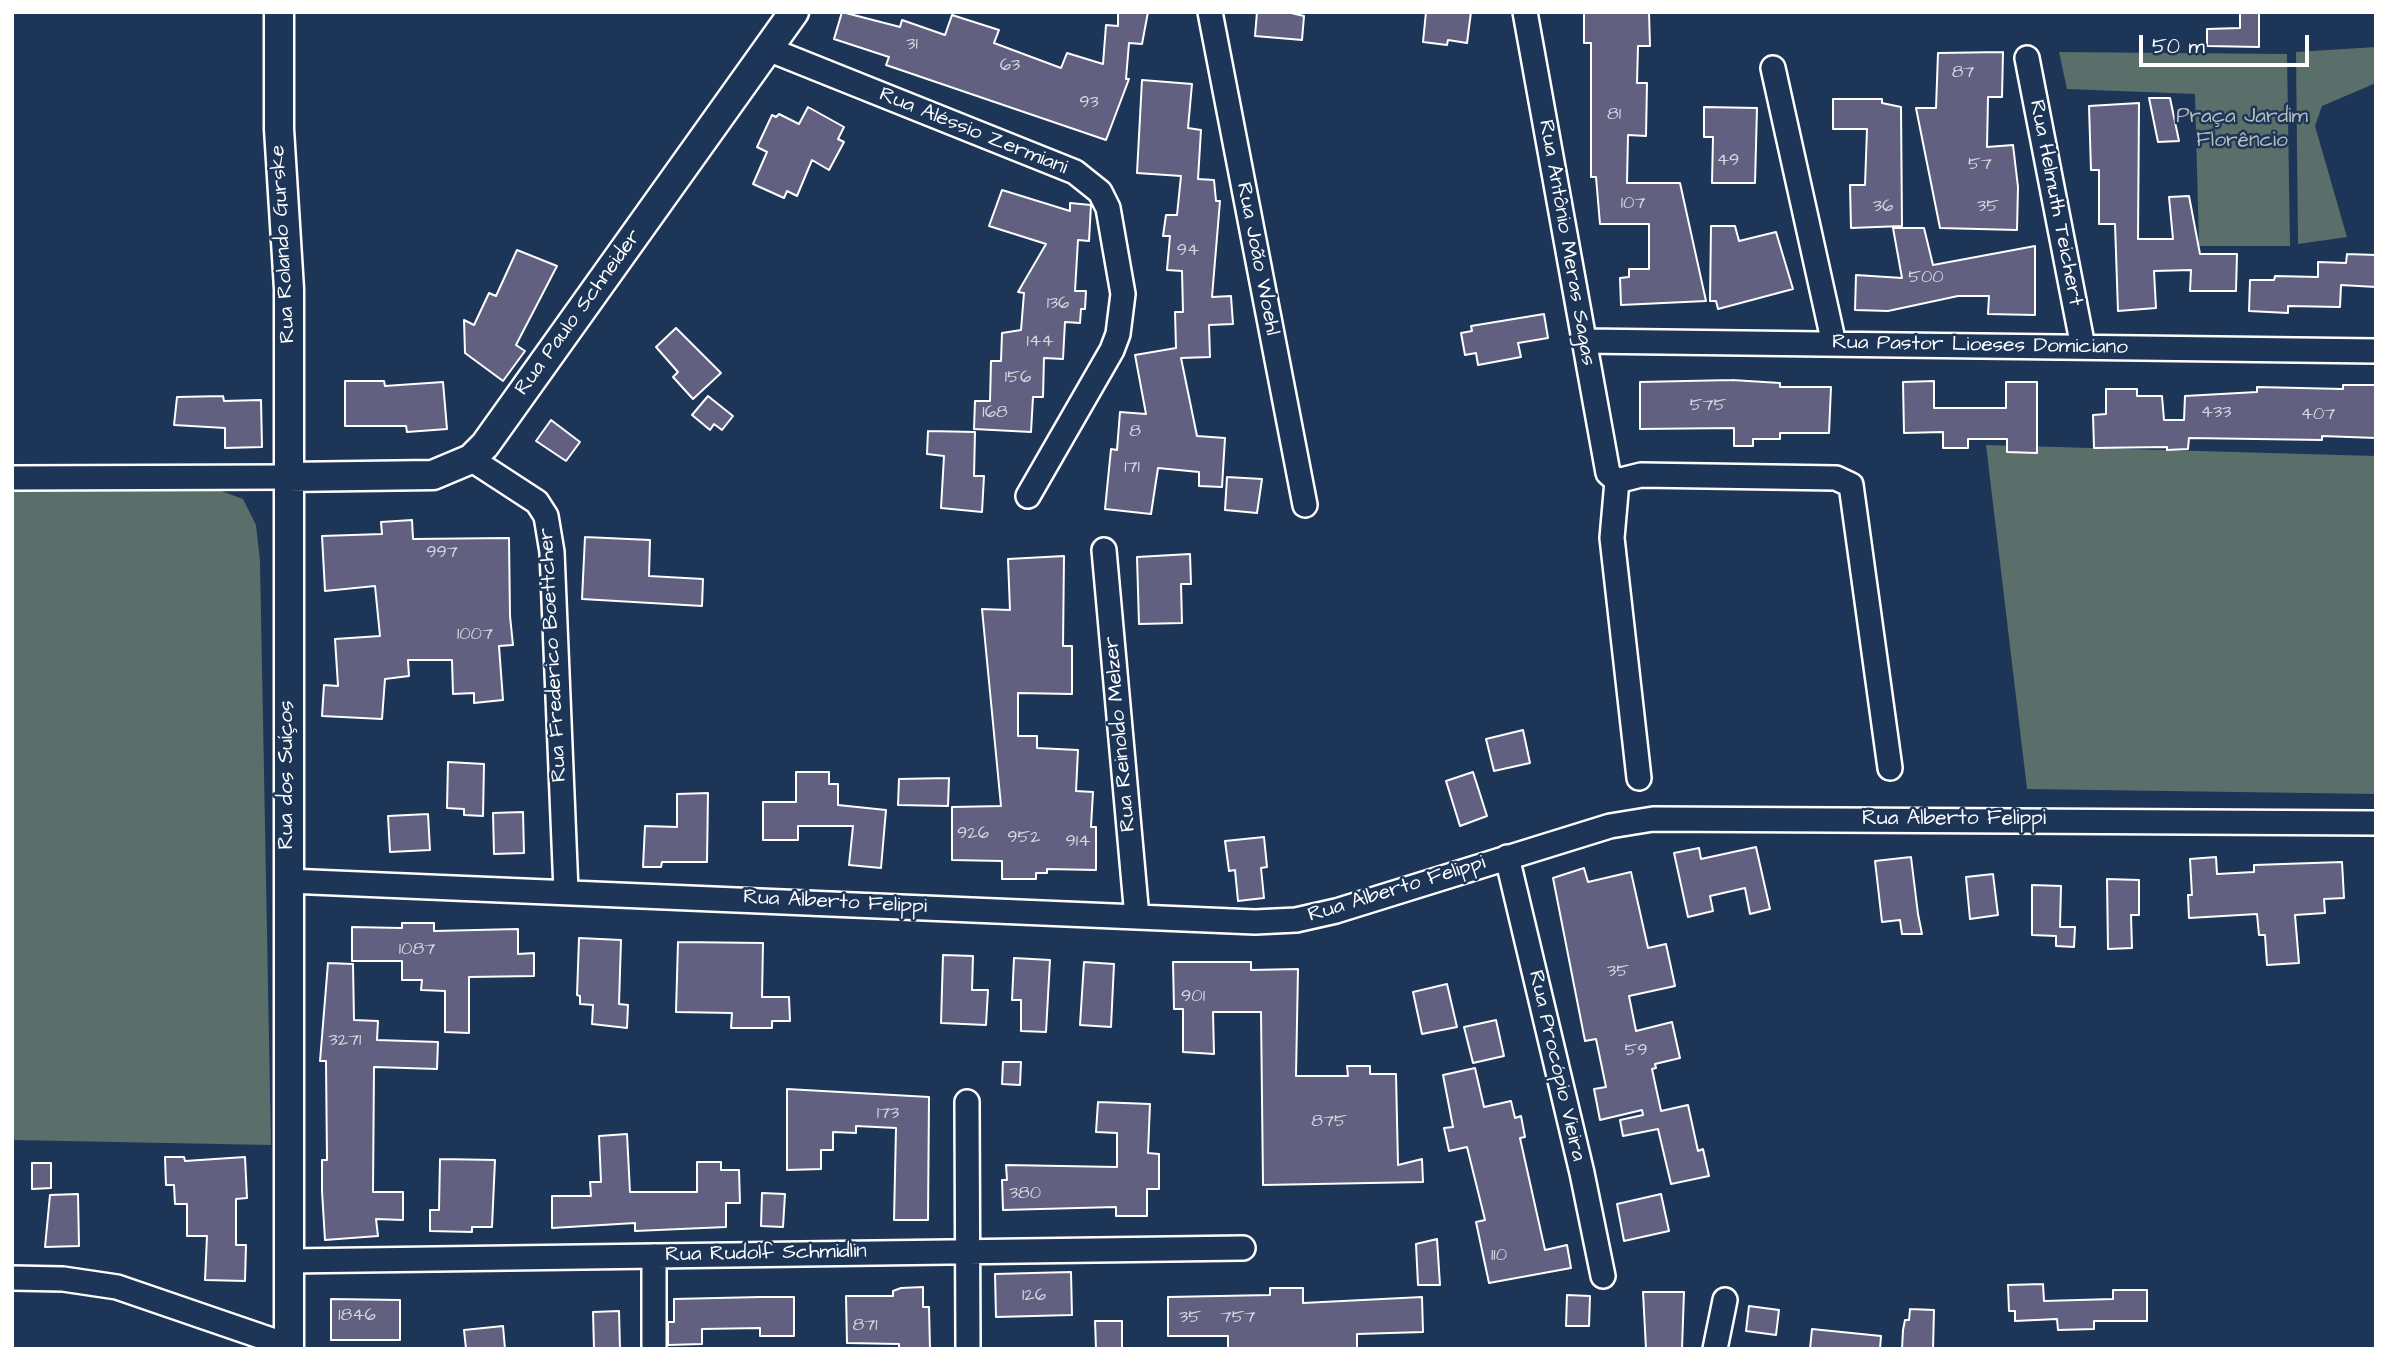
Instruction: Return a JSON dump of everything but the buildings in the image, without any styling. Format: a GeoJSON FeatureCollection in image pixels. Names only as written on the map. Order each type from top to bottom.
{"type":"FeatureCollection","features":[{"type":"Feature","properties":{"kind":"street","name":"Rua Rolando Gurske"},"geometry":{"type":"LineString","coordinates":[[279,12],[279,129],[289,289],[288,477]]}},
{"type":"Feature","properties":{"kind":"street","name":"Rua Paulo Schneider"},"geometry":{"type":"LineString","coordinates":[[288,477],[433,475],[471,459],[485,445],[794,12]]}},
{"type":"Feature","properties":{"kind":"street","name":"Rua João Woehl"},"geometry":{"type":"LineString","coordinates":[[1210,12],[1305,505]]}},
{"type":"Feature","properties":{"kind":"street","name":"Rua Antônio Meras Sagas"},"geometry":{"type":"LineString","coordinates":[[1525,12],[1584,341],[1612,477],[1612,538],[1639,778]]}},
{"type":"Feature","properties":{"kind":"street","name":"Rua Aléssio Zermiani"},"geometry":{"type":"LineString","coordinates":[[768,50],[1075,172],[1100,192],[1108,208],[1123,294],[1118,334],[1112,350],[1028,496]]}},
{"type":"Feature","properties":{"kind":"street","name":"Rua Helmuth Teichert"},"geometry":{"type":"LineString","coordinates":[[2027,58],[2083,347]]}},
{"type":"Feature","properties":{"kind":"street"},"geometry":{"type":"LineString","coordinates":[[1773,68],[1834,344]]}},
{"type":"Feature","properties":{"kind":"street","name":"Rua Pastor Lioeses Domiciano"},"geometry":{"type":"LineString","coordinates":[[1584,341],[2376,351]]}},
{"type":"Feature","properties":{"kind":"street","name":"Rua Frederico Boettcher"},"geometry":{"type":"LineString","coordinates":[[471,459],[537,502],[546,516],[552,552],[566,891]]}},
{"type":"Feature","properties":{"kind":"street"},"geometry":{"type":"LineString","coordinates":[[1612,477],[1641,475],[1836,478],[1851,485],[1890,768]]}},
{"type":"Feature","properties":{"kind":"street"},"geometry":{"type":"LineString","coordinates":[[12,478],[288,477]]}},
{"type":"Feature","properties":{"kind":"street","name":"Rua dos Suíços"},"geometry":{"type":"LineString","coordinates":[[288,477],[289,1347]]}},
{"type":"Feature","properties":{"kind":"street","name":"Rua Reinoldo Melzer"},"geometry":{"type":"LineString","coordinates":[[1104,550],[1137,917]]}},
{"type":"Feature","properties":{"kind":"street","name":"Rua Alberto Felippi"},"geometry":{"type":"LineString","coordinates":[[288,881],[1255,922],[1296,920],[1610,826],[1653,819],[2376,823]]}},
{"type":"Feature","properties":{"kind":"street","name":"Rua Procópio Vieira"},"geometry":{"type":"LineString","coordinates":[[1507,857],[1573,1134],[1603,1276]]}},
{"type":"Feature","properties":{"kind":"street"},"geometry":{"type":"LineString","coordinates":[[967,1102],[968,1349]]}},
{"type":"Feature","properties":{"kind":"street","name":"Rua Rudolf Schmidlin"},"geometry":{"type":"LineString","coordinates":[[289,1261],[1243,1248]]}},
{"type":"Feature","properties":{"kind":"street"},"geometry":{"type":"LineString","coordinates":[[654,1256],[654,1349]]}},
{"type":"Feature","properties":{"kind":"street"},"geometry":{"type":"LineString","coordinates":[[12,1278],[63,1279],[117,1287],[289,1347]]}},
{"type":"Feature","properties":{"kind":"street"},"geometry":{"type":"LineString","coordinates":[[1715,1349],[1725,1300]]}},
{"type":"Feature","properties":{"kind":"green space"},"geometry":{"type":"Polygon","coordinates":[[[2376,47],[2376,83],[2322,106],[2315,126],[2347,237],[2298,244],[2296,52],[2376,47]]]}},
{"type":"Feature","properties":{"kind":"green space","name":"Praça Jardim Florêncio"},"geometry":{"type":"Polygon","coordinates":[[[2059,52],[2287,54],[2290,246],[2199,246],[2195,94],[2067,89],[2059,52]]]}},
{"type":"Feature","properties":{"kind":"green space"},"geometry":{"type":"Polygon","coordinates":[[[1986,445],[2376,456],[2376,794],[2027,789],[1986,445]]]}},
{"type":"Feature","properties":{"kind":"green space"},"geometry":{"type":"Polygon","coordinates":[[[12,487],[213,488],[243,499],[256,525],[260,561],[271,1145],[12,1140],[12,487]]]}}]}
